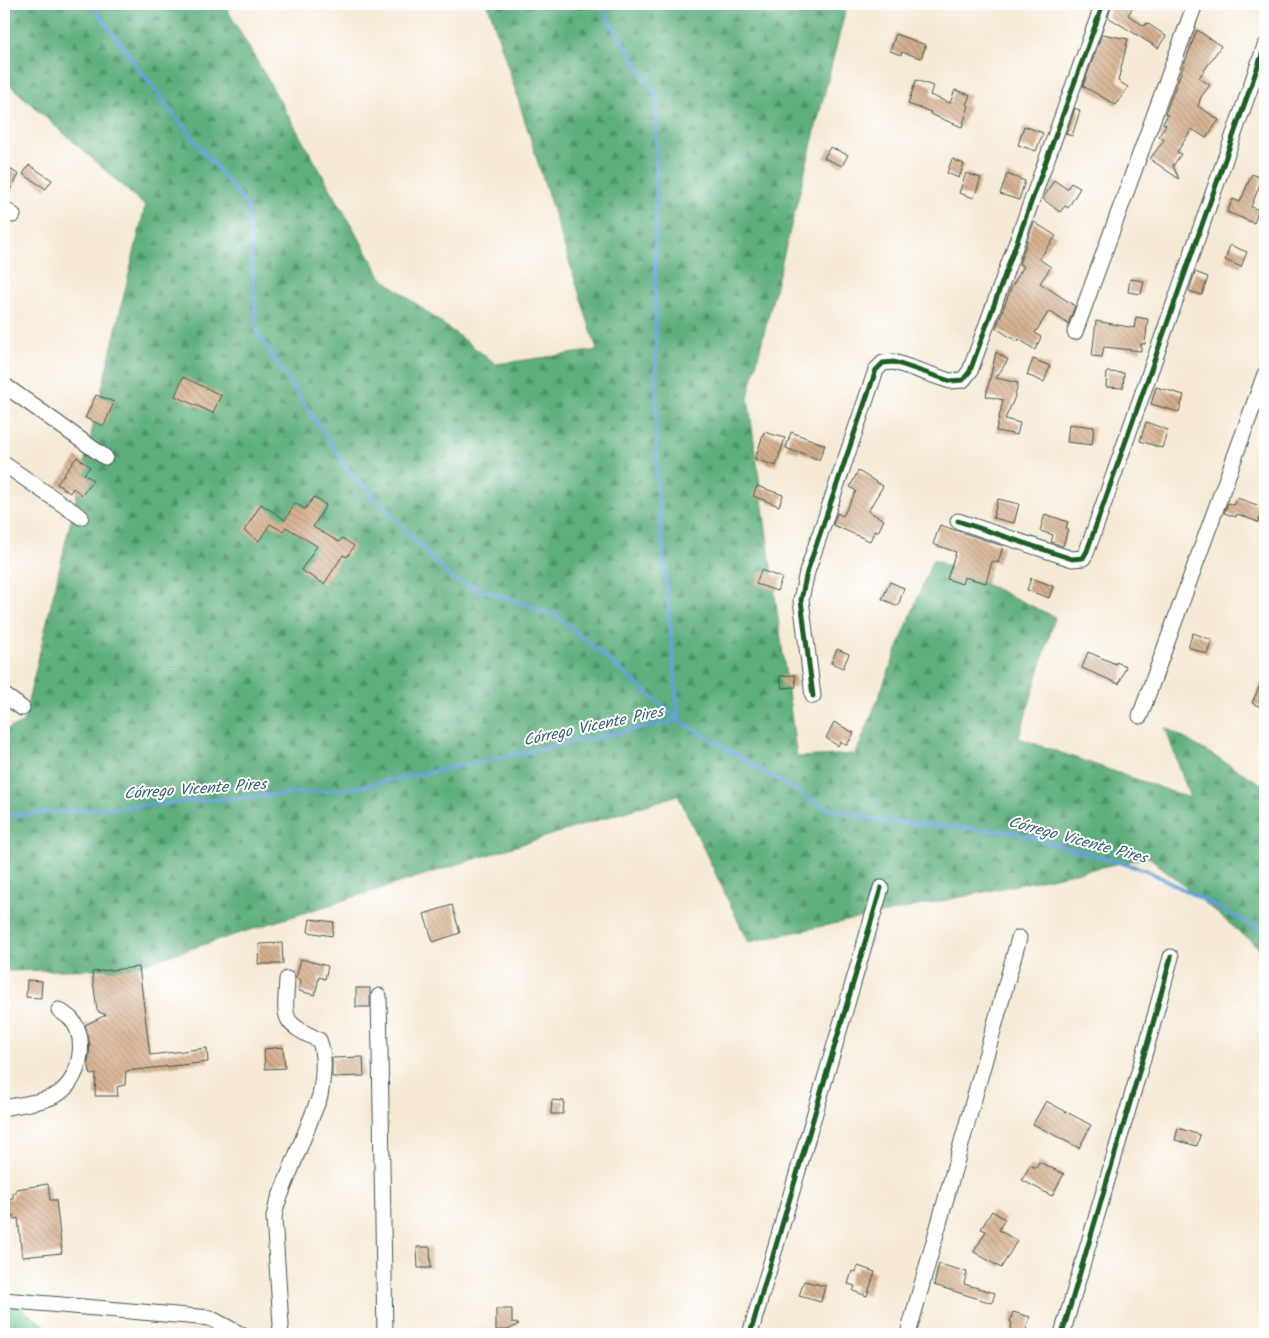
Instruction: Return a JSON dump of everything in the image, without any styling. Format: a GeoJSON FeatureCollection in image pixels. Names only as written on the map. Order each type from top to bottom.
{"type":"FeatureCollection","features":[{"type":"Feature","properties":{"kind":"street"},"geometry":{"type":"LineString","coordinates":[[813,696],[801,600],[807,572],[876,370],[883,363],[894,362],[950,381],[963,380],[970,371],[1103,4]]}},
{"type":"Feature","properties":{"kind":"street"},"geometry":{"type":"LineString","coordinates":[[1075,332],[1195,4]]}},
{"type":"Feature","properties":{"kind":"street"},"geometry":{"type":"LineString","coordinates":[[958,521],[1072,559],[1083,558],[1265,46]]}},
{"type":"Feature","properties":{"kind":"street"},"geometry":{"type":"LineString","coordinates":[[1140,716],[1265,374]]}},
{"type":"Feature","properties":{"kind":"street"},"geometry":{"type":"LineString","coordinates":[[4,385],[105,457]]}},
{"type":"Feature","properties":{"kind":"street"},"geometry":{"type":"LineString","coordinates":[[4,464],[81,517]]}},
{"type":"Feature","properties":{"kind":"street"},"geometry":{"type":"LineString","coordinates":[[4,695],[22,708]]}},
{"type":"Feature","properties":{"kind":"street"},"geometry":{"type":"LineString","coordinates":[[750,1334],[881,888]]}},
{"type":"Feature","properties":{"kind":"street"},"geometry":{"type":"LineString","coordinates":[[908,1334],[1019,938]]}},
{"type":"Feature","properties":{"kind":"street"},"geometry":{"type":"LineString","coordinates":[[1062,1334],[1149,1038],[1171,956]]}},
{"type":"Feature","properties":{"kind":"street"},"geometry":{"type":"LineString","coordinates":[[280,1334],[274,1217],[277,1204],[320,1096],[323,1078],[322,1047],[319,1040],[298,1030],[288,1021],[285,1010],[286,979]]}},
{"type":"Feature","properties":{"kind":"street"},"geometry":{"type":"LineString","coordinates":[[379,996],[384,1334]]}},
{"type":"Feature","properties":{"kind":"street"},"geometry":{"type":"LineString","coordinates":[[4,1108],[50,1098],[63,1091],[74,1075],[80,1058],[79,1037],[73,1021],[60,1010]]}},
{"type":"Feature","properties":{"kind":"street"},"geometry":{"type":"LineString","coordinates":[[4,1300],[210,1318],[240,1334]]}},
{"type":"Feature","properties":{"kind":"green space"},"geometry":{"type":"Polygon","coordinates":[[[4,4],[224,4],[382,278],[496,364],[597,350],[488,4],[847,4],[748,397],[797,757],[856,754],[933,559],[1055,617],[1019,738],[1190,798],[1165,727],[1265,786],[1265,953],[1149,857],[748,942],[678,795],[126,969],[4,971],[4,730],[23,723],[145,206],[4,80],[4,4]]]}},
{"type":"Feature","properties":{"kind":"green space"},"geometry":{"type":"Polygon","coordinates":[[[4,1297],[57,1334],[4,1334],[4,1297]]]}},
{"type":"Feature","properties":{"kind":"building"},"geometry":{"type":"Polygon","coordinates":[[[1112,4],[1135,4],[1128,15],[1144,26],[1147,23],[1166,36],[1158,48],[1108,17],[1112,4]]]}},
{"type":"Feature","properties":{"kind":"building"},"geometry":{"type":"Polygon","coordinates":[[[1197,30],[1221,46],[1199,78],[1210,85],[1201,97],[1198,106],[1219,120],[1206,138],[1192,129],[1177,152],[1181,154],[1173,166],[1179,179],[1150,159],[1164,140],[1159,136],[1166,125],[1163,123],[1168,115],[1165,114],[1197,30]]]}},
{"type":"Feature","properties":{"kind":"building"},"geometry":{"type":"Polygon","coordinates":[[[896,34],[926,45],[921,58],[902,52],[901,55],[890,51],[896,34]]]}},
{"type":"Feature","properties":{"kind":"building"},"geometry":{"type":"Polygon","coordinates":[[[1102,34],[1128,39],[1118,81],[1128,87],[1116,105],[1083,86],[1102,34]]]}},
{"type":"Feature","properties":{"kind":"building"},"geometry":{"type":"Polygon","coordinates":[[[916,80],[933,86],[930,95],[950,103],[955,90],[970,95],[966,105],[969,106],[962,127],[930,114],[931,112],[908,104],[916,80]]]}},
{"type":"Feature","properties":{"kind":"building"},"geometry":{"type":"Polygon","coordinates":[[[1075,108],[1080,111],[1072,136],[1066,134],[1075,108]]]}},
{"type":"Feature","properties":{"kind":"building"},"geometry":{"type":"Polygon","coordinates":[[[1024,126],[1043,133],[1036,151],[1018,145],[1024,126]]]}},
{"type":"Feature","properties":{"kind":"building"},"geometry":{"type":"Polygon","coordinates":[[[830,147],[848,155],[842,166],[824,158],[830,147]]]}},
{"type":"Feature","properties":{"kind":"building"},"geometry":{"type":"Polygon","coordinates":[[[952,159],[964,164],[959,178],[947,173],[952,159]]]}},
{"type":"Feature","properties":{"kind":"building"},"geometry":{"type":"Polygon","coordinates":[[[4,165],[19,175],[4,200],[4,165]]]}},
{"type":"Feature","properties":{"kind":"building"},"geometry":{"type":"Polygon","coordinates":[[[29,165],[52,180],[46,189],[23,174],[29,165]]]}},
{"type":"Feature","properties":{"kind":"building"},"geometry":{"type":"Polygon","coordinates":[[[966,173],[981,178],[974,198],[959,193],[966,173]]]}},
{"type":"Feature","properties":{"kind":"building"},"geometry":{"type":"Polygon","coordinates":[[[1007,174],[1025,181],[1019,200],[1000,194],[1007,174]]]}},
{"type":"Feature","properties":{"kind":"building"},"geometry":{"type":"Polygon","coordinates":[[[1252,174],[1262,179],[1251,207],[1259,210],[1254,223],[1227,212],[1233,199],[1240,202],[1252,174]]]}},
{"type":"Feature","properties":{"kind":"building"},"geometry":{"type":"Polygon","coordinates":[[[1054,180],[1067,189],[1071,183],[1080,188],[1068,208],[1065,206],[1060,212],[1043,199],[1054,180]]]}},
{"type":"Feature","properties":{"kind":"building"},"geometry":{"type":"Polygon","coordinates":[[[1034,222],[1056,236],[1039,259],[1051,267],[1040,283],[1075,306],[1068,324],[1049,311],[1035,333],[1041,337],[1035,350],[1019,339],[1018,342],[996,328],[1011,288],[1024,266],[1019,264],[1034,222]]]}},
{"type":"Feature","properties":{"kind":"building"},"geometry":{"type":"Polygon","coordinates":[[[1230,245],[1247,252],[1241,267],[1225,260],[1230,245]]]}},
{"type":"Feature","properties":{"kind":"building"},"geometry":{"type":"Polygon","coordinates":[[[1195,272],[1208,277],[1202,295],[1189,291],[1195,272]]]}},
{"type":"Feature","properties":{"kind":"building"},"geometry":{"type":"Polygon","coordinates":[[[1130,279],[1144,281],[1141,294],[1128,292],[1130,279]]]}},
{"type":"Feature","properties":{"kind":"building"},"geometry":{"type":"Polygon","coordinates":[[[1136,317],[1148,319],[1145,344],[1141,344],[1141,351],[1104,347],[1102,357],[1092,356],[1096,321],[1134,328],[1136,317]]]}},
{"type":"Feature","properties":{"kind":"building"},"geometry":{"type":"Polygon","coordinates":[[[996,352],[1008,360],[996,378],[1018,383],[1014,399],[1005,419],[1020,423],[1017,435],[996,431],[1003,400],[986,396],[996,352]]]}},
{"type":"Feature","properties":{"kind":"building"},"geometry":{"type":"Polygon","coordinates":[[[1033,359],[1050,366],[1044,382],[1027,375],[1033,359]]]}},
{"type":"Feature","properties":{"kind":"building"},"geometry":{"type":"Polygon","coordinates":[[[1107,372],[1124,373],[1123,388],[1106,387],[1107,372]]]}},
{"type":"Feature","properties":{"kind":"building"},"geometry":{"type":"Polygon","coordinates":[[[183,377],[221,395],[213,413],[175,396],[183,377]]]}},
{"type":"Feature","properties":{"kind":"building"},"geometry":{"type":"Polygon","coordinates":[[[1156,387],[1184,395],[1179,412],[1151,404],[1156,387]]]}},
{"type":"Feature","properties":{"kind":"building"},"geometry":{"type":"Polygon","coordinates":[[[96,395],[114,402],[104,426],[85,418],[96,395]]]}},
{"type":"Feature","properties":{"kind":"building"},"geometry":{"type":"Polygon","coordinates":[[[1146,422],[1168,430],[1162,448],[1140,441],[1146,422]]]}},
{"type":"Feature","properties":{"kind":"building"},"geometry":{"type":"Polygon","coordinates":[[[1069,424],[1094,427],[1092,445],[1067,442],[1069,424]]]}},
{"type":"Feature","properties":{"kind":"building"},"geometry":{"type":"Polygon","coordinates":[[[764,432],[785,438],[776,466],[755,459],[764,432]]]}},
{"type":"Feature","properties":{"kind":"building"},"geometry":{"type":"Polygon","coordinates":[[[791,432],[825,445],[819,460],[786,448],[791,432]]]}},
{"type":"Feature","properties":{"kind":"building"},"geometry":{"type":"Polygon","coordinates":[[[77,457],[90,467],[84,474],[93,480],[82,495],[73,488],[70,493],[57,484],[77,457]]]}},
{"type":"Feature","properties":{"kind":"building"},"geometry":{"type":"Polygon","coordinates":[[[858,471],[883,486],[868,511],[884,520],[878,532],[875,530],[870,541],[833,525],[837,513],[843,516],[856,491],[850,487],[858,471]]]}},
{"type":"Feature","properties":{"kind":"building"},"geometry":{"type":"Polygon","coordinates":[[[757,486],[783,495],[779,506],[753,496],[757,486]]]}},
{"type":"Feature","properties":{"kind":"building"},"geometry":{"type":"Polygon","coordinates":[[[314,497],[326,505],[313,527],[339,542],[342,538],[354,546],[347,557],[343,555],[324,584],[301,570],[317,546],[286,527],[283,531],[270,524],[259,541],[244,531],[261,504],[285,520],[295,503],[305,509],[314,497]]]}},
{"type":"Feature","properties":{"kind":"building"},"geometry":{"type":"Polygon","coordinates":[[[1237,498],[1263,507],[1258,522],[1237,514],[1236,517],[1224,513],[1228,503],[1234,505],[1237,498]]]}},
{"type":"Feature","properties":{"kind":"building"},"geometry":{"type":"Polygon","coordinates":[[[998,499],[1019,504],[1014,523],[993,518],[998,499]]]}},
{"type":"Feature","properties":{"kind":"building"},"geometry":{"type":"Polygon","coordinates":[[[1045,514],[1068,522],[1063,546],[1051,542],[1053,535],[1040,531],[1045,514]]]}},
{"type":"Feature","properties":{"kind":"building"},"geometry":{"type":"Polygon","coordinates":[[[940,525],[1003,546],[998,563],[992,561],[986,583],[964,577],[962,584],[947,579],[956,552],[933,544],[940,525]]]}},
{"type":"Feature","properties":{"kind":"building"},"geometry":{"type":"Polygon","coordinates":[[[761,570],[782,578],[777,591],[756,584],[761,570]]]}},
{"type":"Feature","properties":{"kind":"building"},"geometry":{"type":"Polygon","coordinates":[[[1031,578],[1053,586],[1049,598],[1027,590],[1031,578]]]}},
{"type":"Feature","properties":{"kind":"building"},"geometry":{"type":"Polygon","coordinates":[[[890,582],[904,588],[898,606],[882,599],[890,582]]]}},
{"type":"Feature","properties":{"kind":"building"},"geometry":{"type":"Polygon","coordinates":[[[1193,633],[1212,640],[1207,654],[1188,647],[1193,633]]]}},
{"type":"Feature","properties":{"kind":"building"},"geometry":{"type":"Polygon","coordinates":[[[837,649],[849,654],[843,668],[831,663],[837,649]]]}},
{"type":"Feature","properties":{"kind":"building"},"geometry":{"type":"Polygon","coordinates":[[[1088,652],[1116,664],[1116,662],[1126,666],[1119,684],[1082,668],[1088,652]]]}},
{"type":"Feature","properties":{"kind":"building"},"geometry":{"type":"Polygon","coordinates":[[[1265,674],[1265,709],[1252,703],[1265,674]]]}},
{"type":"Feature","properties":{"kind":"building"},"geometry":{"type":"Polygon","coordinates":[[[795,675],[796,687],[782,688],[780,676],[795,675]]]}},
{"type":"Feature","properties":{"kind":"building"},"geometry":{"type":"Polygon","coordinates":[[[834,722],[854,733],[847,745],[840,742],[838,746],[826,738],[834,722]]]}},
{"type":"Feature","properties":{"kind":"building"},"geometry":{"type":"Polygon","coordinates":[[[452,905],[460,933],[433,942],[424,914],[452,905]]]}},
{"type":"Feature","properties":{"kind":"building"},"geometry":{"type":"Polygon","coordinates":[[[310,919],[334,922],[332,936],[308,932],[310,919]]]}},
{"type":"Feature","properties":{"kind":"building"},"geometry":{"type":"Polygon","coordinates":[[[282,943],[283,964],[258,964],[259,944],[282,943]]]}},
{"type":"Feature","properties":{"kind":"building"},"geometry":{"type":"Polygon","coordinates":[[[301,959],[328,966],[325,979],[319,977],[315,995],[299,991],[301,980],[296,978],[301,959]]]}},
{"type":"Feature","properties":{"kind":"building"},"geometry":{"type":"Polygon","coordinates":[[[139,967],[150,1055],[207,1048],[208,1062],[126,1071],[125,1085],[117,1087],[118,1096],[95,1096],[96,1074],[91,1075],[88,1063],[90,1045],[85,1025],[106,1015],[97,1011],[92,972],[139,967]]]}},
{"type":"Feature","properties":{"kind":"building"},"geometry":{"type":"Polygon","coordinates":[[[27,980],[42,981],[41,998],[26,997],[27,980]]]}},
{"type":"Feature","properties":{"kind":"building"},"geometry":{"type":"Polygon","coordinates":[[[356,988],[370,988],[370,1007],[356,1007],[356,988]]]}},
{"type":"Feature","properties":{"kind":"building"},"geometry":{"type":"Polygon","coordinates":[[[283,1047],[285,1068],[265,1069],[264,1049],[283,1047]]]}},
{"type":"Feature","properties":{"kind":"building"},"geometry":{"type":"Polygon","coordinates":[[[363,1057],[364,1076],[332,1077],[332,1058],[363,1057]]]}},
{"type":"Feature","properties":{"kind":"building"},"geometry":{"type":"Polygon","coordinates":[[[552,1100],[564,1101],[563,1114],[551,1114],[552,1100]]]}},
{"type":"Feature","properties":{"kind":"building"},"geometry":{"type":"Polygon","coordinates":[[[1046,1101],[1091,1125],[1079,1148],[1033,1124],[1046,1101]]]}},
{"type":"Feature","properties":{"kind":"building"},"geometry":{"type":"Polygon","coordinates":[[[1178,1128],[1200,1135],[1197,1146],[1175,1140],[1178,1128]]]}},
{"type":"Feature","properties":{"kind":"building"},"geometry":{"type":"Polygon","coordinates":[[[1039,1162],[1064,1174],[1052,1196],[1022,1180],[1030,1165],[1036,1168],[1039,1162]]]}},
{"type":"Feature","properties":{"kind":"building"},"geometry":{"type":"Polygon","coordinates":[[[48,1184],[50,1200],[56,1200],[62,1253],[22,1257],[18,1218],[14,1219],[14,1215],[4,1217],[4,1199],[13,1198],[13,1193],[16,1193],[16,1189],[48,1184]]]}},
{"type":"Feature","properties":{"kind":"building"},"geometry":{"type":"Polygon","coordinates":[[[992,1211],[1005,1219],[999,1230],[1017,1241],[1001,1268],[974,1252],[986,1231],[981,1229],[992,1211]]]}},
{"type":"Feature","properties":{"kind":"building"},"geometry":{"type":"Polygon","coordinates":[[[417,1247],[430,1247],[431,1268],[418,1268],[417,1247]]]}},
{"type":"Feature","properties":{"kind":"building"},"geometry":{"type":"Polygon","coordinates":[[[939,1264],[967,1272],[964,1284],[995,1293],[992,1303],[934,1285],[939,1264]]]}},
{"type":"Feature","properties":{"kind":"building"},"geometry":{"type":"Polygon","coordinates":[[[858,1266],[875,1272],[867,1296],[853,1291],[855,1286],[848,1284],[852,1271],[856,1272],[858,1266]]]}},
{"type":"Feature","properties":{"kind":"building"},"geometry":{"type":"Polygon","coordinates":[[[804,1281],[825,1286],[821,1302],[799,1296],[804,1281]]]}},
{"type":"Feature","properties":{"kind":"building"},"geometry":{"type":"Polygon","coordinates":[[[496,1309],[512,1309],[512,1322],[519,1324],[508,1330],[496,1330],[496,1309]]]}},
{"type":"Feature","properties":{"kind":"building"},"geometry":{"type":"Polygon","coordinates":[[[1013,1312],[1030,1317],[1025,1334],[1010,1331],[1013,1312]]]}},
{"type":"Feature","properties":{"kind":"waterway"},"geometry":{"type":"LineString","coordinates":[[91,4],[165,103],[248,207],[257,333],[349,471],[453,580],[556,615],[679,720]]}},
{"type":"Feature","properties":{"kind":"waterway"},"geometry":{"type":"LineString","coordinates":[[599,4],[657,97],[655,263],[657,485],[679,720]]}},
{"type":"Feature","properties":{"kind":"waterway","name":"Córrego Vicente Pires"},"geometry":{"type":"LineString","coordinates":[[4,816],[349,789],[679,720],[821,806],[881,821],[1012,832],[1146,870],[1265,932]]}},
{"type":"Feature","properties":{"kind":"cycle path"},"geometry":{"type":"LineString","coordinates":[[813,696],[801,600],[807,572],[876,370],[883,363],[894,362],[950,381],[963,380],[970,371],[1103,4]]}},
{"type":"Feature","properties":{"kind":"cycle path"},"geometry":{"type":"LineString","coordinates":[[958,521],[1072,559],[1083,558],[1265,46]]}},
{"type":"Feature","properties":{"kind":"cycle path"},"geometry":{"type":"LineString","coordinates":[[750,1334],[881,888]]}},
{"type":"Feature","properties":{"kind":"cycle path"},"geometry":{"type":"LineString","coordinates":[[1062,1334],[1171,957]]}}]}
